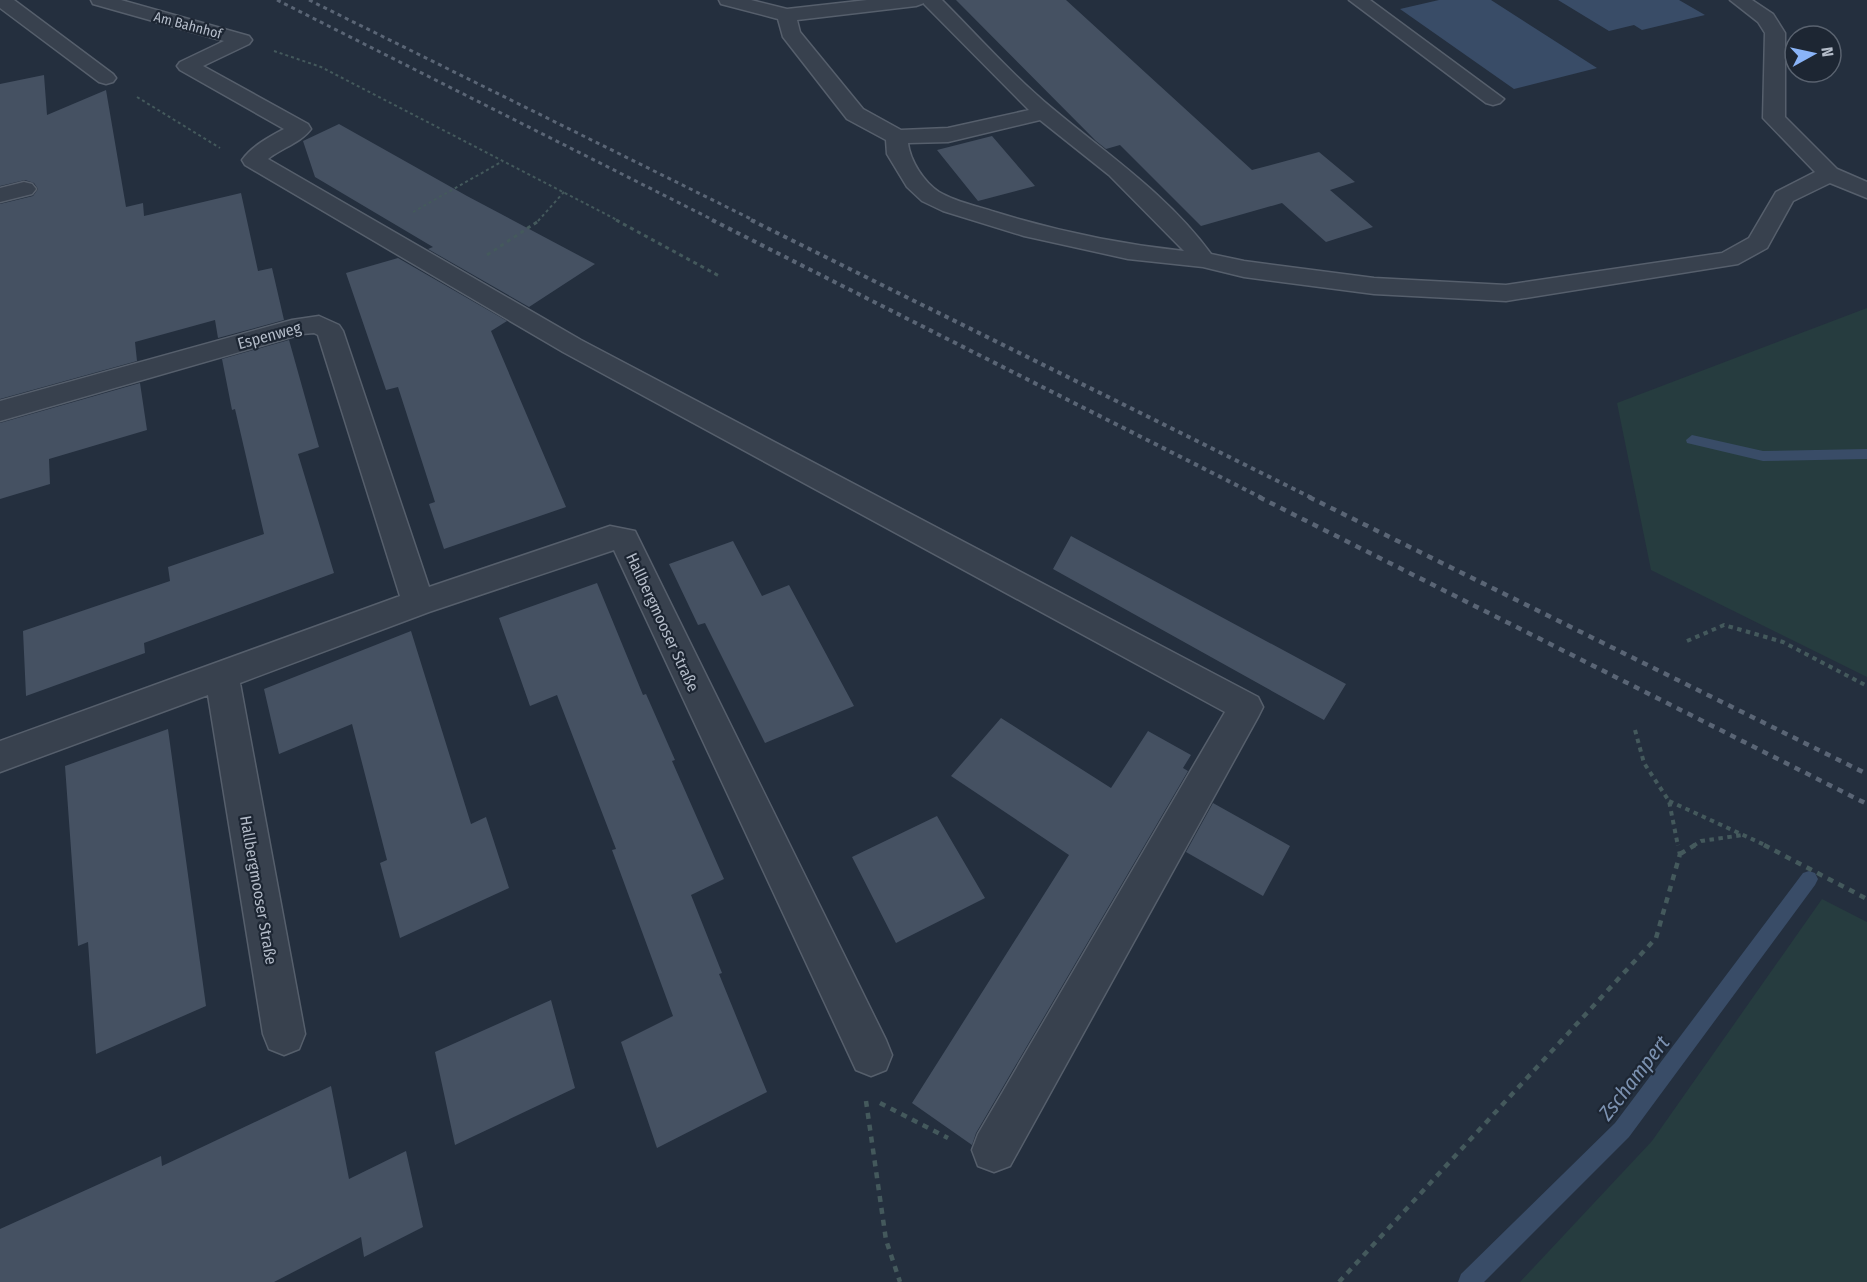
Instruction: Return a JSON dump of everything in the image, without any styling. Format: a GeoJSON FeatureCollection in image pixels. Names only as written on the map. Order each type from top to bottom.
{"type":"FeatureCollection","features":[{"type":"Feature","properties":{"kind":"street"},"geometry":{"type":"LineString","coordinates":[[2,0],[106,78]]}},
{"type":"Feature","properties":{"kind":"street","name":"Am Bahnhof"},"geometry":{"type":"LineString","coordinates":[[100,0],[242,40]]}},
{"type":"Feature","properties":{"kind":"street"},"geometry":{"type":"LineString","coordinates":[[728,0],[787,15],[916,0]]}},
{"type":"Feature","properties":{"kind":"street"},"geometry":{"type":"LineString","coordinates":[[931,0],[1044,113],[1117,170],[1190,242],[1203,260]]}},
{"type":"Feature","properties":{"kind":"street"},"geometry":{"type":"LineString","coordinates":[[1358,0],[1493,99]]}},
{"type":"Feature","properties":{"kind":"street"},"geometry":{"type":"LineString","coordinates":[[1739,0],[1766,18],[1775,33],[1774,118],[1828,174],[1867,192]]}},
{"type":"Feature","properties":{"kind":"street"},"geometry":{"type":"LineString","coordinates":[[787,15],[790,33],[855,114],[897,137],[948,135],[1044,113]]}},
{"type":"Feature","properties":{"kind":"street"},"geometry":{"type":"LineString","coordinates":[[242,40],[187,66],[300,129],[271,145],[253,160],[572,346],[1246,707],[994,1150]]}},
{"type":"Feature","properties":{"kind":"street"},"geometry":{"type":"LineString","coordinates":[[897,137],[898,154],[915,182],[930,196],[951,206],[1032,231],[1128,252],[1203,260],[1244,269],[1374,286],[1441,291],[1506,292],[1729,260],[1758,243],[1784,197],[1828,174]]}},
{"type":"Feature","properties":{"kind":"street"},"geometry":{"type":"LineString","coordinates":[[0,195],[24,189]]}},
{"type":"Feature","properties":{"kind":"street","name":"Espenweg"},"geometry":{"type":"LineString","coordinates":[[0,411],[290,329],[319,324],[330,331],[418,603]]}},
{"type":"Feature","properties":{"kind":"street","name":"Hallbergmooser Straße"},"geometry":{"type":"LineString","coordinates":[[0,757],[418,603],[610,538],[624,539],[871,1055]]}},
{"type":"Feature","properties":{"kind":"street","name":"Hallbergmooser Straße"},"geometry":{"type":"LineString","coordinates":[[222,676],[284,1034]]}},
{"type":"Feature","properties":{"kind":"path"},"geometry":{"type":"LineString","coordinates":[[242,40],[321,67],[504,160],[721,277]]}},
{"type":"Feature","properties":{"kind":"path"},"geometry":{"type":"LineString","coordinates":[[106,78],[223,150],[253,160]]}},
{"type":"Feature","properties":{"kind":"path"},"geometry":{"type":"LineString","coordinates":[[377,232],[504,160]]}},
{"type":"Feature","properties":{"kind":"path"},"geometry":{"type":"LineString","coordinates":[[454,276],[536,224],[564,192]]}},
{"type":"Feature","properties":{"kind":"path"},"geometry":{"type":"LineString","coordinates":[[1687,641],[1724,625],[1783,642],[1867,686]]}},
{"type":"Feature","properties":{"kind":"path"},"geometry":{"type":"LineString","coordinates":[[1339,1282],[1656,938],[1680,854],[1669,801],[1644,763],[1635,730]]}},
{"type":"Feature","properties":{"kind":"path"},"geometry":{"type":"LineString","coordinates":[[1669,801],[1780,852],[1867,899]]}},
{"type":"Feature","properties":{"kind":"path"},"geometry":{"type":"LineString","coordinates":[[1680,854],[1701,841],[1744,835]]}},
{"type":"Feature","properties":{"kind":"path"},"geometry":{"type":"LineString","coordinates":[[900,1282],[886,1240],[866,1096],[898,1111],[988,1161],[994,1150]]}},
{"type":"Feature","properties":{"kind":"green space"},"geometry":{"type":"Polygon","coordinates":[[[1867,308],[1867,677],[1651,570],[1617,403],[1867,308]]]}},
{"type":"Feature","properties":{"kind":"green space"},"geometry":{"type":"Polygon","coordinates":[[[1822,899],[1867,922],[1867,1282],[1520,1282],[1652,1141],[1822,899]]]}},
{"type":"Feature","properties":{"kind":"water"},"geometry":{"type":"Polygon","coordinates":[[[1439,0],[1491,0],[1597,68],[1514,89],[1400,9],[1439,0]]]}},
{"type":"Feature","properties":{"kind":"water"},"geometry":{"type":"Polygon","coordinates":[[[1558,0],[1679,0],[1705,15],[1642,30],[1634,25],[1609,31],[1558,0]]]}},
{"type":"Feature","properties":{"kind":"building"},"geometry":{"type":"Polygon","coordinates":[[[956,0],[1066,0],[1252,170],[1319,152],[1355,182],[1330,190],[1373,227],[1326,242],[1282,203],[1201,226],[1120,145],[1106,149],[1096,141],[956,0]]]}},
{"type":"Feature","properties":{"kind":"building"},"geometry":{"type":"Polygon","coordinates":[[[44,75],[47,115],[106,90],[126,207],[143,203],[144,216],[241,193],[258,271],[272,268],[284,320],[218,338],[215,320],[135,342],[137,361],[0,399],[0,204],[33,196],[38,189],[34,183],[25,180],[0,186],[0,84],[44,75]]]}},
{"type":"Feature","properties":{"kind":"building"},"geometry":{"type":"Polygon","coordinates":[[[339,124],[595,264],[529,307],[428,249],[433,247],[315,177],[303,141],[339,124]]]}},
{"type":"Feature","properties":{"kind":"building"},"geometry":{"type":"Polygon","coordinates":[[[992,136],[1035,186],[978,201],[937,150],[992,136]]]}},
{"type":"Feature","properties":{"kind":"building"},"geometry":{"type":"Polygon","coordinates":[[[398,258],[507,321],[491,331],[566,507],[444,549],[429,504],[435,502],[398,387],[386,390],[346,273],[398,258]]]}},
{"type":"Feature","properties":{"kind":"building"},"geometry":{"type":"Polygon","coordinates":[[[289,340],[319,447],[298,454],[334,573],[144,643],[145,653],[26,696],[23,631],[170,581],[168,567],[264,534],[235,409],[232,410],[222,359],[289,340]]]}},
{"type":"Feature","properties":{"kind":"building"},"geometry":{"type":"Polygon","coordinates":[[[140,383],[147,430],[49,459],[50,484],[0,499],[0,423],[140,383]]]}},
{"type":"Feature","properties":{"kind":"building"},"geometry":{"type":"Polygon","coordinates":[[[1071,536],[1346,684],[1324,720],[1053,569],[1071,536]]]}},
{"type":"Feature","properties":{"kind":"building"},"geometry":{"type":"Polygon","coordinates":[[[733,541],[762,596],[789,585],[854,706],[765,743],[705,623],[698,625],[669,564],[733,541]]]}},
{"type":"Feature","properties":{"kind":"building"},"geometry":{"type":"Polygon","coordinates":[[[597,583],[643,695],[646,694],[675,760],[672,761],[724,879],[691,895],[722,973],[719,974],[767,1092],[657,1148],[621,1042],[673,1016],[612,850],[616,849],[557,695],[530,706],[499,618],[597,583]]]}},
{"type":"Feature","properties":{"kind":"building"},"geometry":{"type":"Polygon","coordinates":[[[411,631],[471,824],[486,817],[509,888],[400,938],[380,863],[387,860],[352,724],[279,754],[264,689],[411,631]]]}},
{"type":"Feature","properties":{"kind":"building"},"geometry":{"type":"Polygon","coordinates":[[[1001,718],[1111,788],[1148,731],[1191,755],[1183,768],[1188,771],[976,1133],[972,1145],[912,1103],[1069,855],[951,776],[1001,718]]]}},
{"type":"Feature","properties":{"kind":"building"},"geometry":{"type":"Polygon","coordinates":[[[168,729],[206,1006],[96,1054],[88,942],[78,946],[65,766],[168,729]]]}},
{"type":"Feature","properties":{"kind":"building"},"geometry":{"type":"Polygon","coordinates":[[[1213,803],[1290,846],[1263,896],[1186,852],[1213,803]]]}},
{"type":"Feature","properties":{"kind":"building"},"geometry":{"type":"Polygon","coordinates":[[[937,816],[985,898],[896,943],[852,857],[937,816]]]}},
{"type":"Feature","properties":{"kind":"building"},"geometry":{"type":"Polygon","coordinates":[[[551,1000],[575,1088],[455,1145],[435,1052],[551,1000]]]}},
{"type":"Feature","properties":{"kind":"building"},"geometry":{"type":"Polygon","coordinates":[[[331,1086],[349,1179],[406,1151],[423,1227],[364,1257],[361,1237],[274,1282],[0,1282],[0,1229],[161,1156],[162,1166],[331,1086]]]}},
{"type":"Feature","properties":{"kind":"waterway"},"geometry":{"type":"LineString","coordinates":[[1692,440],[1763,456],[1867,454]]}},
{"type":"Feature","properties":{"kind":"waterway","name":"Zschampert"},"geometry":{"type":"LineString","coordinates":[[1469,1282],[1622,1130],[1809,879]]}},
{"type":"Feature","properties":{"kind":"railway"},"geometry":{"type":"LineString","coordinates":[[277,0],[715,221]]}},
{"type":"Feature","properties":{"kind":"railway"},"geometry":{"type":"LineString","coordinates":[[309,0],[755,221]]}},
{"type":"Feature","properties":{"kind":"railway"},"geometry":{"type":"LineString","coordinates":[[712,220],[1262,498]]}},
{"type":"Feature","properties":{"kind":"railway"},"geometry":{"type":"LineString","coordinates":[[751,220],[1312,498]]}},
{"type":"Feature","properties":{"kind":"railway"},"geometry":{"type":"LineString","coordinates":[[1259,497],[1867,804]]}},
{"type":"Feature","properties":{"kind":"railway"},"geometry":{"type":"LineString","coordinates":[[1309,497],[1867,774]]}}]}
